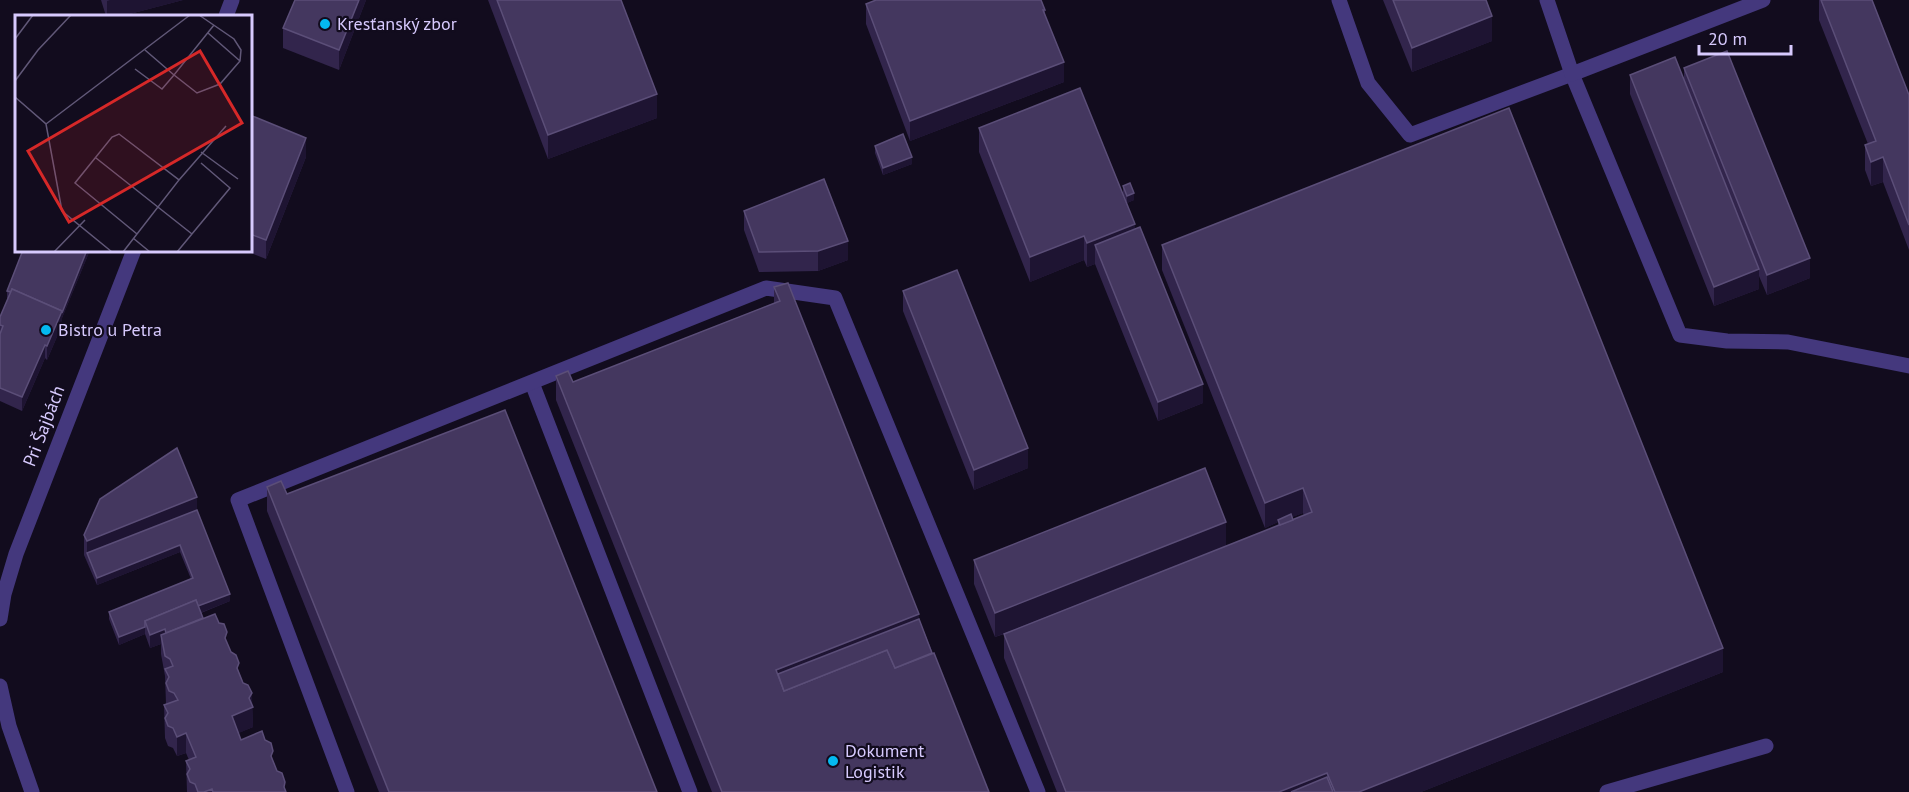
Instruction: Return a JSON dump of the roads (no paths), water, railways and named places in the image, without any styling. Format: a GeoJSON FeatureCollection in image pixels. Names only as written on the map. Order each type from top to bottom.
{"type":"FeatureCollection","features":[{"type":"Feature","properties":{"kind":"street"},"geometry":{"type":"LineString","coordinates":[[226,15],[232,0]]}},
{"type":"Feature","properties":{"kind":"street"},"geometry":{"type":"LineString","coordinates":[[1339,0],[1368,83],[1410,135],[1763,0]]}},
{"type":"Feature","properties":{"kind":"street"},"geometry":{"type":"LineString","coordinates":[[1547,0],[1572,74],[1680,335],[1727,341],[1788,342],[1909,366]]}},
{"type":"Feature","properties":{"kind":"street","name":"Pri Šajbách"},"geometry":{"type":"LineString","coordinates":[[0,619],[16,554],[133,252]]}},
{"type":"Feature","properties":{"kind":"street"},"geometry":{"type":"LineString","coordinates":[[347,792],[238,500],[766,288],[835,298],[1038,792]]}},
{"type":"Feature","properties":{"kind":"street"},"geometry":{"type":"LineString","coordinates":[[532,383],[690,792]]}},
{"type":"Feature","properties":{"kind":"street"},"geometry":{"type":"LineString","coordinates":[[0,686],[9,726],[32,792]]}},
{"type":"Feature","properties":{"kind":"street"},"geometry":{"type":"LineString","coordinates":[[1607,792],[1766,746]]}},
{"type":"Feature","properties":{"kind":"place","name":"Kresťanský zbor"},"geometry":{"type":"Point","coordinates":[325,24]}},
{"type":"Feature","properties":{"kind":"place","name":"Bistro u Petra"},"geometry":{"type":"Point","coordinates":[46,330]}},
{"type":"Feature","properties":{"kind":"place","name":"Dokument Logistik"},"geometry":{"type":"Point","coordinates":[833,761]}}]}
